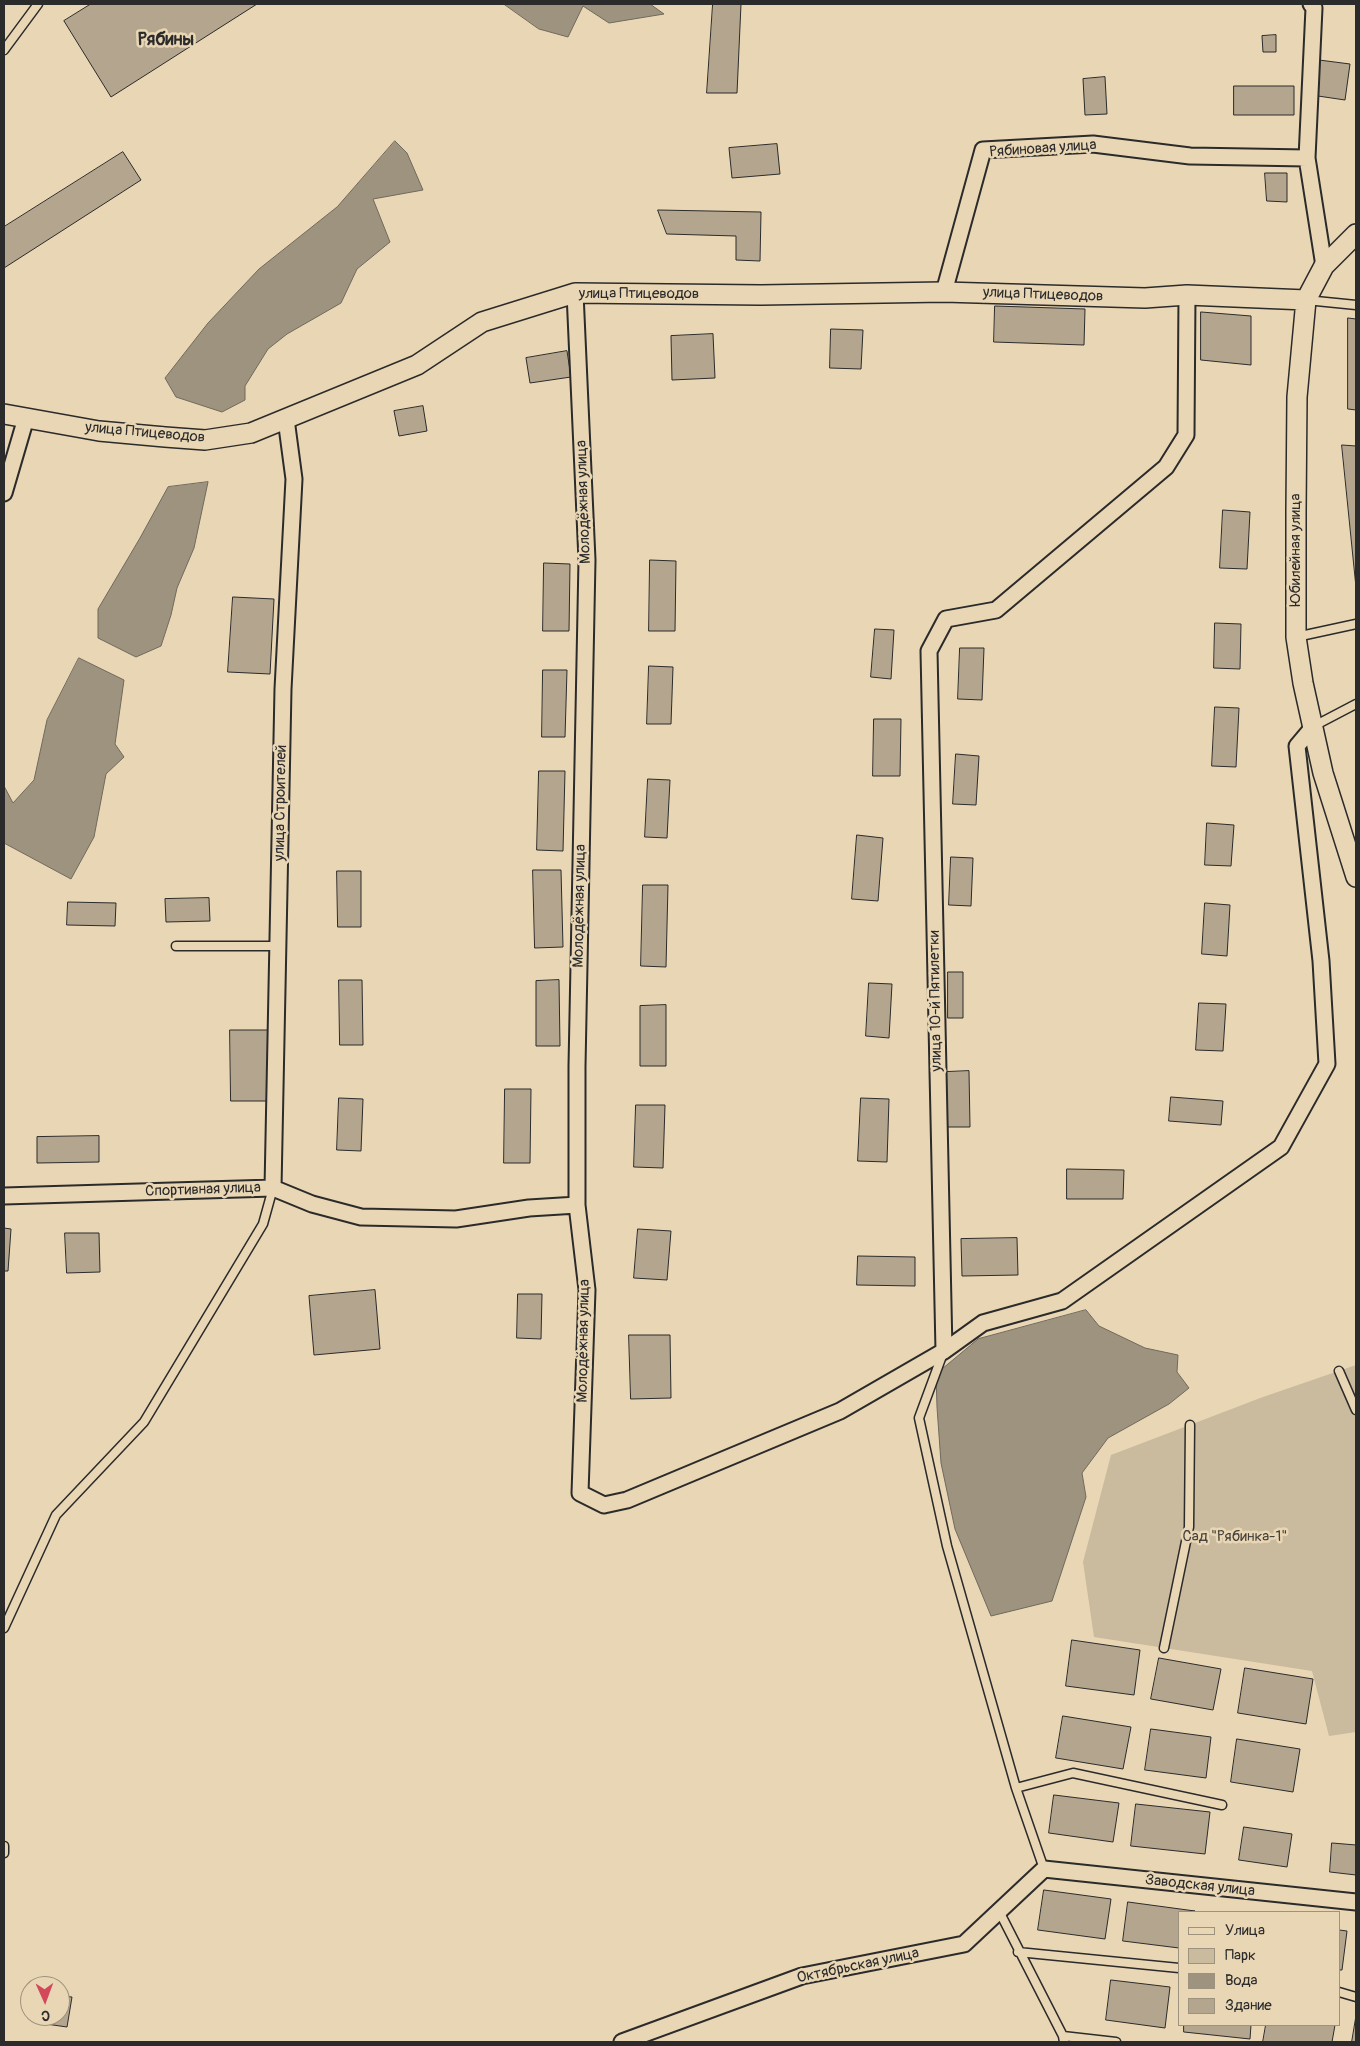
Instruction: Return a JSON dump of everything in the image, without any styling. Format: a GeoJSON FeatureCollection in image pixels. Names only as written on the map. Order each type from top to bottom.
{"type":"FeatureCollection","features":[{"type":"Feature","properties":{"kind":"street"},"geometry":{"type":"LineString","coordinates":[[1311,4],[1314,8],[1307,158],[1324,266]]}},
{"type":"Feature","properties":{"kind":"street","name":"Рябиновая улица"},"geometry":{"type":"LineString","coordinates":[[944,292],[983,150],[1093,144],[1190,156],[1307,158]]}},
{"type":"Feature","properties":{"kind":"street","name":"Юбилейная улица"},"geometry":{"type":"LineString","coordinates":[[1356,234],[1324,266],[1306,300],[1297,397],[1296,637],[1303,683],[1323,773],[1356,877]]}},
{"type":"Feature","properties":{"kind":"street","name":"улица Птицеводов"},"geometry":{"type":"LineString","coordinates":[[4,414],[98,431],[205,440],[250,432],[417,365],[482,322],[575,293],[761,295],[944,292],[1145,298],[1187,295],[1306,300]]}},
{"type":"Feature","properties":{"kind":"street","name":"Молодёжная улица"},"geometry":{"type":"LineString","coordinates":[[575,293],[587,560],[577,1066],[577,1205],[587,1290],[580,1493],[604,1505],[627,1500],[840,1411],[944,1351]]}},
{"type":"Feature","properties":{"kind":"street","name":"улица 10-й Пятилетки"},"geometry":{"type":"LineString","coordinates":[[944,1351],[929,651],[946,618],[996,610],[1166,467],[1186,435],[1187,295]]}},
{"type":"Feature","properties":{"kind":"street"},"geometry":{"type":"LineString","coordinates":[[4,493],[26,418]]}},
{"type":"Feature","properties":{"kind":"street","name":"улица Строителей"},"geometry":{"type":"LineString","coordinates":[[274,1188],[283,689],[294,479],[286,418]]}},
{"type":"Feature","properties":{"kind":"street"},"geometry":{"type":"LineString","coordinates":[[944,1351],[983,1323],[1062,1301],[1281,1147],[1327,1064],[1321,961],[1297,746],[1313,727]]}},
{"type":"Feature","properties":{"kind":"street","name":"Спортивная улица"},"geometry":{"type":"LineString","coordinates":[[4,1196],[274,1188],[312,1204],[361,1217],[456,1219],[529,1208],[577,1205]]}},
{"type":"Feature","properties":{"kind":"street","name":"Заводская улица"},"geometry":{"type":"LineString","coordinates":[[1044,1869],[1356,1902]]}},
{"type":"Feature","properties":{"kind":"street","name":"Октябрьская улица"},"geometry":{"type":"LineString","coordinates":[[622,2042],[802,1976],[964,1944],[1044,1869]]}},
{"type":"Feature","properties":{"kind":"lane"},"geometry":{"type":"LineString","coordinates":[[4,50],[38,4]]}},
{"type":"Feature","properties":{"kind":"lane"},"geometry":{"type":"LineString","coordinates":[[1306,300],[1356,305]]}},
{"type":"Feature","properties":{"kind":"lane"},"geometry":{"type":"LineString","coordinates":[[1296,637],[1356,624]]}},
{"type":"Feature","properties":{"kind":"lane"},"geometry":{"type":"LineString","coordinates":[[1313,727],[1356,704]]}},
{"type":"Feature","properties":{"kind":"lane"},"geometry":{"type":"LineString","coordinates":[[176,946],[278,946]]}},
{"type":"Feature","properties":{"kind":"lane"},"geometry":{"type":"LineString","coordinates":[[4,1628],[56,1515],[144,1422],[263,1224],[274,1188]]}},
{"type":"Feature","properties":{"kind":"lane"},"geometry":{"type":"LineString","coordinates":[[944,1351],[919,1418],[947,1546],[1016,1788],[1044,1869]]}},
{"type":"Feature","properties":{"kind":"lane"},"geometry":{"type":"LineString","coordinates":[[1339,1371],[1356,1410]]}},
{"type":"Feature","properties":{"kind":"lane"},"geometry":{"type":"LineString","coordinates":[[1164,1648],[1189,1527],[1190,1425]]}},
{"type":"Feature","properties":{"kind":"lane"},"geometry":{"type":"LineString","coordinates":[[1016,1788],[1073,1773],[1222,1805]]}},
{"type":"Feature","properties":{"kind":"lane"},"geometry":{"type":"LineString","coordinates":[[4,1846],[4,1853]]}},
{"type":"Feature","properties":{"kind":"lane"},"geometry":{"type":"LineString","coordinates":[[999,1911],[1063,2039],[1116,2042]]}},
{"type":"Feature","properties":{"kind":"lane"},"geometry":{"type":"LineString","coordinates":[[1018,1952],[1178,1968]]}},
{"type":"Feature","properties":{"kind":"lane"},"geometry":{"type":"LineString","coordinates":[[1340,1992],[1356,1996]]}},
{"type":"Feature","properties":{"kind":"green space","name":"Сад \"Рябинка-1\""},"geometry":{"type":"Polygon","coordinates":[[[1356,1365],[1356,1732],[1329,1736],[1312,1671],[1094,1637],[1083,1562],[1111,1455],[1263,1397],[1356,1365]]]}},
{"type":"Feature","properties":{"kind":"water"},"geometry":{"type":"Polygon","coordinates":[[[504,4],[650,4],[664,14],[609,23],[583,6],[568,37],[539,29],[504,4]]]}},
{"type":"Feature","properties":{"kind":"water"},"geometry":{"type":"Polygon","coordinates":[[[395,141],[407,153],[423,190],[373,199],[390,242],[357,269],[341,303],[287,334],[268,349],[245,386],[245,400],[222,412],[176,397],[165,378],[208,323],[259,269],[337,207],[395,141]]]}},
{"type":"Feature","properties":{"kind":"water"},"geometry":{"type":"Polygon","coordinates":[[[208,482],[194,548],[177,588],[161,646],[136,657],[98,638],[98,609],[168,487],[208,482]]]}},
{"type":"Feature","properties":{"kind":"water"},"geometry":{"type":"Polygon","coordinates":[[[79,658],[124,680],[115,744],[124,757],[106,774],[94,837],[71,879],[4,843],[4,786],[13,803],[34,780],[47,720],[79,658]]]}},
{"type":"Feature","properties":{"kind":"water"},"geometry":{"type":"Polygon","coordinates":[[[1086,1310],[1099,1326],[1145,1348],[1178,1355],[1177,1372],[1189,1388],[1169,1404],[1108,1438],[1082,1473],[1086,1497],[1052,1601],[991,1616],[955,1529],[941,1463],[936,1374],[978,1339],[1086,1310]]]}},
{"type":"Feature","properties":{"kind":"building"},"geometry":{"type":"Polygon","coordinates":[[[91,4],[257,4],[111,97],[64,21],[91,4]]]}},
{"type":"Feature","properties":{"kind":"building"},"geometry":{"type":"Polygon","coordinates":[[[713,4],[741,4],[737,93],[707,93],[713,4]]]}},
{"type":"Feature","properties":{"kind":"building"},"geometry":{"type":"Polygon","coordinates":[[[1276,35],[1276,52],[1263,52],[1262,36],[1276,35]]]}},
{"type":"Feature","properties":{"kind":"building"},"geometry":{"type":"Polygon","coordinates":[[[1319,60],[1350,64],[1345,100],[1318,96],[1319,60]]]}},
{"type":"Feature","properties":{"kind":"building"},"geometry":{"type":"Polygon","coordinates":[[[1105,77],[1107,114],[1085,115],[1083,79],[1105,77]]]}},
{"type":"Feature","properties":{"kind":"building"},"geometry":{"type":"Polygon","coordinates":[[[1234,86],[1294,86],[1294,115],[1234,115],[1234,86]]]}},
{"type":"Feature","properties":{"kind":"building"},"geometry":{"type":"Polygon","coordinates":[[[777,144],[780,174],[732,178],[729,148],[777,144]]]}},
{"type":"Feature","properties":{"kind":"building"},"geometry":{"type":"Polygon","coordinates":[[[123,152],[141,180],[4,268],[4,227],[123,152]]]}},
{"type":"Feature","properties":{"kind":"building"},"geometry":{"type":"Polygon","coordinates":[[[1265,173],[1287,173],[1287,202],[1267,201],[1265,173]]]}},
{"type":"Feature","properties":{"kind":"building"},"geometry":{"type":"Polygon","coordinates":[[[658,210],[761,212],[760,261],[736,260],[736,236],[667,234],[658,210]]]}},
{"type":"Feature","properties":{"kind":"building"},"geometry":{"type":"Polygon","coordinates":[[[995,306],[1085,309],[1084,345],[994,342],[995,306]]]}},
{"type":"Feature","properties":{"kind":"building"},"geometry":{"type":"Polygon","coordinates":[[[1201,312],[1251,316],[1251,365],[1201,360],[1201,312]]]}},
{"type":"Feature","properties":{"kind":"building"},"geometry":{"type":"Polygon","coordinates":[[[1348,318],[1356,319],[1356,410],[1348,409],[1348,318]]]}},
{"type":"Feature","properties":{"kind":"building"},"geometry":{"type":"Polygon","coordinates":[[[831,329],[863,330],[861,369],[830,368],[831,329]]]}},
{"type":"Feature","properties":{"kind":"building"},"geometry":{"type":"Polygon","coordinates":[[[713,334],[715,378],[672,380],[671,336],[713,334]]]}},
{"type":"Feature","properties":{"kind":"building"},"geometry":{"type":"Polygon","coordinates":[[[567,351],[571,377],[530,383],[526,358],[567,351]]]}},
{"type":"Feature","properties":{"kind":"building"},"geometry":{"type":"Polygon","coordinates":[[[423,406],[427,431],[399,436],[394,411],[423,406]]]}},
{"type":"Feature","properties":{"kind":"building"},"geometry":{"type":"Polygon","coordinates":[[[1342,445],[1356,446],[1356,587],[1342,445]]]}},
{"type":"Feature","properties":{"kind":"building"},"geometry":{"type":"Polygon","coordinates":[[[1223,510],[1250,512],[1247,569],[1220,568],[1223,510]]]}},
{"type":"Feature","properties":{"kind":"building"},"geometry":{"type":"Polygon","coordinates":[[[650,560],[676,561],[675,631],[649,631],[650,560]]]}},
{"type":"Feature","properties":{"kind":"building"},"geometry":{"type":"Polygon","coordinates":[[[544,563],[570,564],[569,631],[543,631],[544,563]]]}},
{"type":"Feature","properties":{"kind":"building"},"geometry":{"type":"Polygon","coordinates":[[[233,597],[274,599],[270,674],[228,672],[233,597]]]}},
{"type":"Feature","properties":{"kind":"building"},"geometry":{"type":"Polygon","coordinates":[[[1215,623],[1241,624],[1240,669],[1214,668],[1215,623]]]}},
{"type":"Feature","properties":{"kind":"building"},"geometry":{"type":"Polygon","coordinates":[[[875,629],[894,630],[891,679],[871,677],[875,629]]]}},
{"type":"Feature","properties":{"kind":"building"},"geometry":{"type":"Polygon","coordinates":[[[960,648],[984,648],[982,700],[958,699],[960,648]]]}},
{"type":"Feature","properties":{"kind":"building"},"geometry":{"type":"Polygon","coordinates":[[[649,666],[673,667],[671,724],[647,724],[649,666]]]}},
{"type":"Feature","properties":{"kind":"building"},"geometry":{"type":"Polygon","coordinates":[[[543,670],[567,670],[565,737],[542,737],[543,670]]]}},
{"type":"Feature","properties":{"kind":"building"},"geometry":{"type":"Polygon","coordinates":[[[1215,707],[1239,708],[1236,767],[1212,766],[1215,707]]]}},
{"type":"Feature","properties":{"kind":"building"},"geometry":{"type":"Polygon","coordinates":[[[874,719],[901,719],[900,776],[873,776],[874,719]]]}},
{"type":"Feature","properties":{"kind":"building"},"geometry":{"type":"Polygon","coordinates":[[[956,754],[979,756],[976,805],[953,804],[956,754]]]}},
{"type":"Feature","properties":{"kind":"building"},"geometry":{"type":"Polygon","coordinates":[[[539,771],[565,771],[563,851],[537,850],[539,771]]]}},
{"type":"Feature","properties":{"kind":"building"},"geometry":{"type":"Polygon","coordinates":[[[648,779],[670,780],[667,838],[645,837],[648,779]]]}},
{"type":"Feature","properties":{"kind":"building"},"geometry":{"type":"Polygon","coordinates":[[[1207,823],[1234,825],[1231,866],[1205,865],[1207,823]]]}},
{"type":"Feature","properties":{"kind":"building"},"geometry":{"type":"Polygon","coordinates":[[[857,835],[883,838],[878,901],[852,899],[857,835]]]}},
{"type":"Feature","properties":{"kind":"building"},"geometry":{"type":"Polygon","coordinates":[[[951,857],[973,858],[971,906],[949,905],[951,857]]]}},
{"type":"Feature","properties":{"kind":"building"},"geometry":{"type":"Polygon","coordinates":[[[533,870],[561,870],[563,947],[535,948],[533,870]]]}},
{"type":"Feature","properties":{"kind":"building"},"geometry":{"type":"Polygon","coordinates":[[[337,871],[361,871],[361,927],[338,927],[337,871]]]}},
{"type":"Feature","properties":{"kind":"building"},"geometry":{"type":"Polygon","coordinates":[[[643,885],[668,885],[666,967],[641,966],[643,885]]]}},
{"type":"Feature","properties":{"kind":"building"},"geometry":{"type":"Polygon","coordinates":[[[209,898],[210,921],[166,922],[165,899],[209,898]]]}},
{"type":"Feature","properties":{"kind":"building"},"geometry":{"type":"Polygon","coordinates":[[[68,902],[116,903],[115,926],[67,925],[68,902]]]}},
{"type":"Feature","properties":{"kind":"building"},"geometry":{"type":"Polygon","coordinates":[[[1205,903],[1230,905],[1227,956],[1202,954],[1205,903]]]}},
{"type":"Feature","properties":{"kind":"building"},"geometry":{"type":"Polygon","coordinates":[[[948,972],[963,972],[963,1018],[948,1018],[948,972]]]}},
{"type":"Feature","properties":{"kind":"building"},"geometry":{"type":"Polygon","coordinates":[[[339,980],[362,980],[363,1045],[340,1045],[339,980]]]}},
{"type":"Feature","properties":{"kind":"building"},"geometry":{"type":"Polygon","coordinates":[[[559,980],[560,1046],[536,1046],[536,981],[559,980]]]}},
{"type":"Feature","properties":{"kind":"building"},"geometry":{"type":"Polygon","coordinates":[[[869,983],[892,984],[889,1038],[866,1036],[869,983]]]}},
{"type":"Feature","properties":{"kind":"building"},"geometry":{"type":"Polygon","coordinates":[[[1199,1003],[1226,1004],[1223,1051],[1196,1050],[1199,1003]]]}},
{"type":"Feature","properties":{"kind":"building"},"geometry":{"type":"Polygon","coordinates":[[[666,1005],[666,1066],[640,1066],[640,1006],[666,1005]]]}},
{"type":"Feature","properties":{"kind":"building"},"geometry":{"type":"Polygon","coordinates":[[[230,1030],[269,1030],[269,1101],[231,1101],[230,1030]]]}},
{"type":"Feature","properties":{"kind":"building"},"geometry":{"type":"Polygon","coordinates":[[[969,1071],[970,1127],[947,1127],[946,1072],[969,1071]]]}},
{"type":"Feature","properties":{"kind":"building"},"geometry":{"type":"Polygon","coordinates":[[[505,1089],[531,1089],[530,1163],[504,1163],[505,1089]]]}},
{"type":"Feature","properties":{"kind":"building"},"geometry":{"type":"Polygon","coordinates":[[[1171,1097],[1223,1101],[1221,1125],[1169,1121],[1171,1097]]]}},
{"type":"Feature","properties":{"kind":"building"},"geometry":{"type":"Polygon","coordinates":[[[339,1098],[363,1099],[361,1151],[337,1150],[339,1098]]]}},
{"type":"Feature","properties":{"kind":"building"},"geometry":{"type":"Polygon","coordinates":[[[861,1098],[889,1099],[887,1162],[858,1161],[861,1098]]]}},
{"type":"Feature","properties":{"kind":"building"},"geometry":{"type":"Polygon","coordinates":[[[636,1105],[665,1105],[663,1168],[634,1167],[636,1105]]]}},
{"type":"Feature","properties":{"kind":"building"},"geometry":{"type":"Polygon","coordinates":[[[99,1136],[99,1162],[37,1163],[37,1137],[99,1136]]]}},
{"type":"Feature","properties":{"kind":"building"},"geometry":{"type":"Polygon","coordinates":[[[1067,1169],[1124,1170],[1123,1199],[1067,1199],[1067,1169]]]}},
{"type":"Feature","properties":{"kind":"building"},"geometry":{"type":"Polygon","coordinates":[[[4,1228],[11,1229],[8,1271],[4,1271],[4,1228]]]}},
{"type":"Feature","properties":{"kind":"building"},"geometry":{"type":"Polygon","coordinates":[[[638,1229],[671,1231],[667,1280],[634,1278],[638,1229]]]}},
{"type":"Feature","properties":{"kind":"building"},"geometry":{"type":"Polygon","coordinates":[[[65,1233],[99,1233],[100,1272],[67,1273],[65,1233]]]}},
{"type":"Feature","properties":{"kind":"building"},"geometry":{"type":"Polygon","coordinates":[[[1017,1238],[1018,1275],[962,1276],[961,1239],[1017,1238]]]}},
{"type":"Feature","properties":{"kind":"building"},"geometry":{"type":"Polygon","coordinates":[[[858,1256],[915,1257],[915,1286],[857,1285],[858,1256]]]}},
{"type":"Feature","properties":{"kind":"building"},"geometry":{"type":"Polygon","coordinates":[[[375,1290],[380,1349],[314,1355],[309,1296],[375,1290]]]}},
{"type":"Feature","properties":{"kind":"building"},"geometry":{"type":"Polygon","coordinates":[[[518,1294],[542,1294],[541,1339],[517,1338],[518,1294]]]}},
{"type":"Feature","properties":{"kind":"building"},"geometry":{"type":"Polygon","coordinates":[[[629,1335],[670,1335],[671,1398],[631,1399],[629,1335]]]}},
{"type":"Feature","properties":{"kind":"building"},"geometry":{"type":"Polygon","coordinates":[[[1072,1640],[1140,1650],[1134,1695],[1066,1686],[1072,1640]]]}},
{"type":"Feature","properties":{"kind":"building"},"geometry":{"type":"Polygon","coordinates":[[[1159,1658],[1221,1669],[1213,1710],[1151,1699],[1159,1658]]]}},
{"type":"Feature","properties":{"kind":"building"},"geometry":{"type":"Polygon","coordinates":[[[1245,1668],[1313,1679],[1306,1724],[1238,1713],[1245,1668]]]}},
{"type":"Feature","properties":{"kind":"building"},"geometry":{"type":"Polygon","coordinates":[[[1063,1716],[1131,1727],[1123,1769],[1056,1758],[1063,1716]]]}},
{"type":"Feature","properties":{"kind":"building"},"geometry":{"type":"Polygon","coordinates":[[[1151,1729],[1211,1737],[1206,1778],[1145,1770],[1151,1729]]]}},
{"type":"Feature","properties":{"kind":"building"},"geometry":{"type":"Polygon","coordinates":[[[1237,1739],[1300,1749],[1293,1792],[1231,1782],[1237,1739]]]}},
{"type":"Feature","properties":{"kind":"building"},"geometry":{"type":"Polygon","coordinates":[[[1054,1795],[1119,1803],[1113,1842],[1049,1833],[1054,1795]]]}},
{"type":"Feature","properties":{"kind":"building"},"geometry":{"type":"Polygon","coordinates":[[[1136,1804],[1210,1812],[1205,1854],[1131,1846],[1136,1804]]]}},
{"type":"Feature","properties":{"kind":"building"},"geometry":{"type":"Polygon","coordinates":[[[1244,1827],[1292,1834],[1287,1867],[1239,1860],[1244,1827]]]}},
{"type":"Feature","properties":{"kind":"building"},"geometry":{"type":"Polygon","coordinates":[[[1332,1843],[1356,1845],[1356,1875],[1330,1872],[1332,1843]]]}},
{"type":"Feature","properties":{"kind":"building"},"geometry":{"type":"Polygon","coordinates":[[[1044,1890],[1111,1899],[1105,1939],[1038,1930],[1044,1890]]]}},
{"type":"Feature","properties":{"kind":"building"},"geometry":{"type":"Polygon","coordinates":[[[1128,1902],[1195,1911],[1178,1911],[1178,1948],[1123,1941],[1128,1902]]]}},
{"type":"Feature","properties":{"kind":"building"},"geometry":{"type":"Polygon","coordinates":[[[1340,1930],[1347,1931],[1342,1970],[1340,1970],[1340,1930]]]}},
{"type":"Feature","properties":{"kind":"building"},"geometry":{"type":"Polygon","coordinates":[[[1111,1980],[1170,1987],[1165,2028],[1106,2020],[1111,1980]]]}},
{"type":"Feature","properties":{"kind":"building"},"geometry":{"type":"Polygon","coordinates":[[[1356,2016],[1356,2042],[1352,2042],[1356,2016]]]}},
{"type":"Feature","properties":{"kind":"building"},"geometry":{"type":"Polygon","coordinates":[[[1184,2026],[1251,2026],[1250,2039],[1184,2032],[1184,2026]]]}},
{"type":"Feature","properties":{"kind":"building"},"geometry":{"type":"Polygon","coordinates":[[[1266,2026],[1335,2026],[1332,2042],[1263,2042],[1266,2026]]]}},
{"type":"Feature","properties":{"kind":"district","name":"Рябины"},"geometry":{"type":"Point","coordinates":[166,40]}}]}
